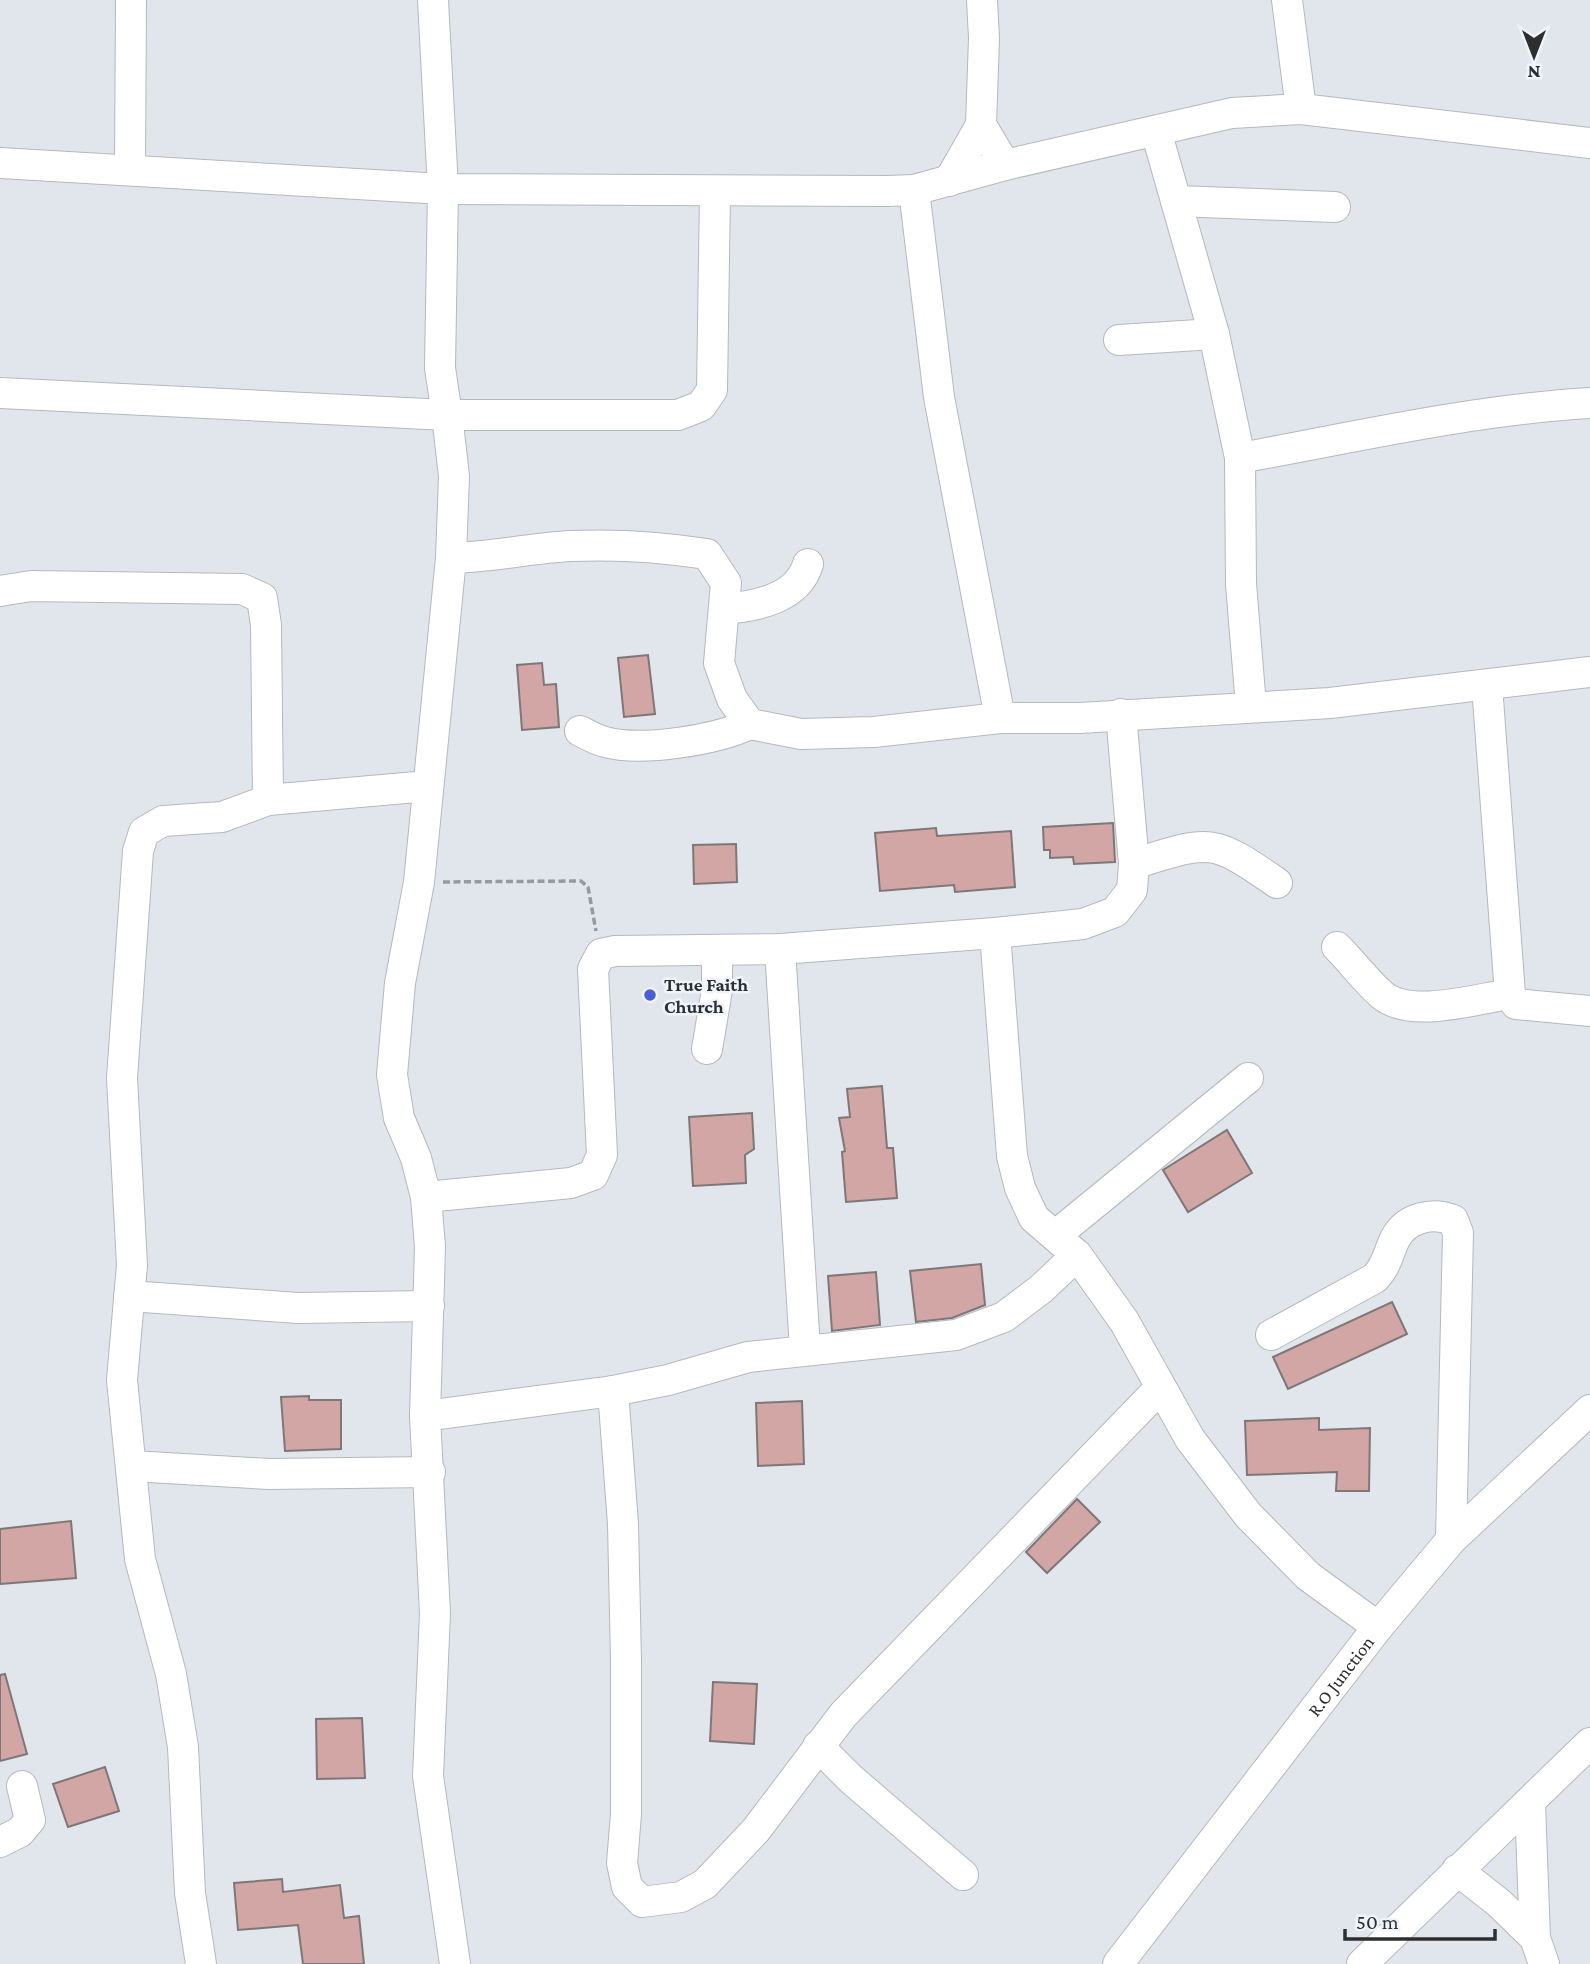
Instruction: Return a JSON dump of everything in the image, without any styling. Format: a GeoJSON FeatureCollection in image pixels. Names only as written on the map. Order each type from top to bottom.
{"type":"FeatureCollection","features":[{"type":"Feature","properties":{"kind":"street"},"geometry":{"type":"LineString","coordinates":[[130,169],[131,0]]}},
{"type":"Feature","properties":{"kind":"street"},"geometry":{"type":"LineString","coordinates":[[433,0],[443,190],[440,368],[454,476],[452,558],[419,882],[400,984],[392,1075],[399,1118],[416,1158],[426,1197],[430,1247],[425,1416],[430,1472],[435,1613],[428,1776],[455,1964]]}},
{"type":"Feature","properties":{"kind":"street"},"geometry":{"type":"LineString","coordinates":[[949,181],[981,125],[984,38],[982,0]]}},
{"type":"Feature","properties":{"kind":"street"},"geometry":{"type":"LineString","coordinates":[[1287,0],[1301,109]]}},
{"type":"Feature","properties":{"kind":"street"},"geometry":{"type":"LineString","coordinates":[[0,163],[443,190],[914,190],[1005,165],[1232,113],[1301,109],[1590,143]]}},
{"type":"Feature","properties":{"kind":"street"},"geometry":{"type":"LineString","coordinates":[[981,125],[1005,165]]}},
{"type":"Feature","properties":{"kind":"street"},"geometry":{"type":"LineString","coordinates":[[1156,131],[1214,334],[1240,458],[1241,584],[1251,706]]}},
{"type":"Feature","properties":{"kind":"street"},"geometry":{"type":"LineString","coordinates":[[914,190],[939,397],[1000,718]]}},
{"type":"Feature","properties":{"kind":"street"},"geometry":{"type":"LineString","coordinates":[[0,393],[447,415],[678,415],[701,406],[712,390],[715,192]]}},
{"type":"Feature","properties":{"kind":"street"},"geometry":{"type":"LineString","coordinates":[[1176,201],[1335,207]]}},
{"type":"Feature","properties":{"kind":"street"},"geometry":{"type":"LineString","coordinates":[[1119,340],[1214,334]]}},
{"type":"Feature","properties":{"kind":"street"},"geometry":{"type":"LineString","coordinates":[[1240,458],[1430,424],[1551,405],[1590,403]]}},
{"type":"Feature","properties":{"kind":"street"},"geometry":{"type":"LineString","coordinates":[[452,558],[493,557],[570,546],[662,547],[707,554],[726,583],[719,663],[732,699],[750,724]]}},
{"type":"Feature","properties":{"kind":"street"},"geometry":{"type":"LineString","coordinates":[[725,609],[749,607],[794,589],[805,576],[808,564]]}},
{"type":"Feature","properties":{"kind":"street"},"geometry":{"type":"LineString","coordinates":[[0,591],[31,586],[243,589],[262,598],[266,625],[268,800]]}},
{"type":"Feature","properties":{"kind":"street"},"geometry":{"type":"LineString","coordinates":[[580,731],[604,742],[623,745],[699,740],[729,734],[750,724],[801,734],[874,733],[1000,718],[1330,703],[1590,672]]}},
{"type":"Feature","properties":{"kind":"street"},"geometry":{"type":"LineString","coordinates":[[1487,686],[1510,994],[1516,1004],[1529,1007],[1590,1011]]}},
{"type":"Feature","properties":{"kind":"street"},"geometry":{"type":"LineString","coordinates":[[426,1197],[572,1183],[593,1175],[602,1155],[593,969],[601,954],[615,951],[780,949],[995,933],[1083,924],[1115,912],[1132,890],[1134,864],[1121,714]]}},
{"type":"Feature","properties":{"kind":"street"},"geometry":{"type":"LineString","coordinates":[[201,1964],[190,1893],[183,1747],[171,1674],[140,1559],[122,1380],[132,1265],[122,1078],[138,851],[144,832],[163,821],[222,817],[268,800],[428,786]]}},
{"type":"Feature","properties":{"kind":"street"},"geometry":{"type":"LineString","coordinates":[[1134,864],[1194,845],[1214,847],[1233,852],[1277,883]]}},
{"type":"Feature","properties":{"kind":"street"},"geometry":{"type":"LineString","coordinates":[[995,933],[1012,1156],[1020,1188],[1034,1218],[1067,1245],[1124,1321],[1190,1439],[1248,1514],[1308,1576],[1378,1627]]}},
{"type":"Feature","properties":{"kind":"street"},"geometry":{"type":"LineString","coordinates":[[1337,947],[1383,996],[1400,1005],[1417,1008],[1510,994]]}},
{"type":"Feature","properties":{"kind":"street"},"geometry":{"type":"LineString","coordinates":[[780,949],[805,1349]]}},
{"type":"Feature","properties":{"kind":"street"},"geometry":{"type":"LineString","coordinates":[[708,1049],[718,990],[717,951]]}},
{"type":"Feature","properties":{"kind":"street"},"geometry":{"type":"LineString","coordinates":[[425,1416],[613,1391],[668,1380],[748,1357],[956,1335],[1004,1317],[1041,1289],[1067,1245],[1248,1078]]}},
{"type":"Feature","properties":{"kind":"street"},"geometry":{"type":"LineString","coordinates":[[1271,1335],[1376,1278],[1384,1268],[1396,1236],[1417,1219],[1438,1214],[1453,1220],[1458,1233],[1451,1540]]}},
{"type":"Feature","properties":{"kind":"street"},"geometry":{"type":"LineString","coordinates":[[129,1296],[298,1308],[429,1306]]}},
{"type":"Feature","properties":{"kind":"street"},"geometry":{"type":"LineString","coordinates":[[613,1391],[623,1524],[626,1814],[622,1863],[627,1887],[642,1902],[681,1897],[705,1884],[756,1830],[818,1746],[880,1676],[1072,1482],[1160,1388]]}},
{"type":"Feature","properties":{"kind":"street","name":"R.O Junction"},"geometry":{"type":"LineString","coordinates":[[1118,1964],[1378,1627],[1451,1540],[1590,1410]]}},
{"type":"Feature","properties":{"kind":"street"},"geometry":{"type":"LineString","coordinates":[[132,1466],[269,1474],[430,1472]]}},
{"type":"Feature","properties":{"kind":"street"},"geometry":{"type":"LineString","coordinates":[[1362,1964],[1590,1743]]}},
{"type":"Feature","properties":{"kind":"street"},"geometry":{"type":"LineString","coordinates":[[818,1746],[870,1796],[963,1875]]}},
{"type":"Feature","properties":{"kind":"street"},"geometry":{"type":"LineString","coordinates":[[0,1842],[20,1832],[30,1820],[22,1786]]}},
{"type":"Feature","properties":{"kind":"street"},"geometry":{"type":"LineString","coordinates":[[1530,1803],[1540,1951]]}},
{"type":"Feature","properties":{"kind":"street"},"geometry":{"type":"LineString","coordinates":[[1457,1870],[1499,1903],[1540,1951]]}},
{"type":"Feature","properties":{"kind":"path"},"geometry":{"type":"LineString","coordinates":[[419,882],[582,881],[588,887],[601,954]]}},
{"type":"Feature","properties":{"kind":"building"},"geometry":{"type":"Polygon","coordinates":[[[648,655],[655,714],[624,717],[618,658],[648,655]]]}},
{"type":"Feature","properties":{"kind":"building"},"geometry":{"type":"Polygon","coordinates":[[[542,663],[544,685],[556,684],[559,727],[522,730],[517,665],[542,663]]]}},
{"type":"Feature","properties":{"kind":"building"},"geometry":{"type":"Polygon","coordinates":[[[1113,823],[1115,862],[1074,864],[1073,857],[1050,858],[1050,850],[1044,850],[1043,827],[1113,823]]]}},
{"type":"Feature","properties":{"kind":"building"},"geometry":{"type":"Polygon","coordinates":[[[936,828],[937,836],[1011,831],[1015,887],[955,892],[954,885],[880,891],[875,833],[936,828]]]}},
{"type":"Feature","properties":{"kind":"building"},"geometry":{"type":"Polygon","coordinates":[[[736,844],[737,882],[694,884],[693,845],[736,844]]]}},
{"type":"Feature","properties":{"kind":"building"},"geometry":{"type":"Polygon","coordinates":[[[882,1086],[887,1148],[893,1148],[897,1198],[846,1202],[842,1152],[845,1151],[839,1118],[850,1117],[847,1089],[882,1086]]]}},
{"type":"Feature","properties":{"kind":"building"},"geometry":{"type":"Polygon","coordinates":[[[752,1113],[754,1149],[745,1155],[746,1183],[693,1186],[689,1117],[752,1113]]]}},
{"type":"Feature","properties":{"kind":"building"},"geometry":{"type":"Polygon","coordinates":[[[1227,1130],[1252,1173],[1188,1212],[1163,1170],[1227,1130]]]}},
{"type":"Feature","properties":{"kind":"building"},"geometry":{"type":"Polygon","coordinates":[[[981,1264],[985,1305],[952,1318],[916,1322],[910,1271],[981,1264]]]}},
{"type":"Feature","properties":{"kind":"building"},"geometry":{"type":"Polygon","coordinates":[[[876,1272],[880,1325],[832,1331],[828,1276],[876,1272]]]}},
{"type":"Feature","properties":{"kind":"building"},"geometry":{"type":"Polygon","coordinates":[[[1392,1302],[1407,1334],[1288,1389],[1273,1357],[1392,1302]]]}},
{"type":"Feature","properties":{"kind":"building"},"geometry":{"type":"Polygon","coordinates":[[[309,1396],[309,1400],[341,1400],[341,1449],[285,1451],[281,1397],[309,1396]]]}},
{"type":"Feature","properties":{"kind":"building"},"geometry":{"type":"Polygon","coordinates":[[[802,1401],[804,1464],[758,1466],[756,1403],[802,1401]]]}},
{"type":"Feature","properties":{"kind":"building"},"geometry":{"type":"Polygon","coordinates":[[[1319,1418],[1319,1430],[1370,1428],[1369,1491],[1336,1491],[1337,1472],[1247,1475],[1245,1421],[1319,1418]]]}},
{"type":"Feature","properties":{"kind":"building"},"geometry":{"type":"Polygon","coordinates":[[[1077,1499],[1100,1522],[1047,1573],[1026,1552],[1077,1499]]]}},
{"type":"Feature","properties":{"kind":"building"},"geometry":{"type":"Polygon","coordinates":[[[71,1521],[76,1578],[0,1584],[0,1529],[71,1521]]]}},
{"type":"Feature","properties":{"kind":"building"},"geometry":{"type":"Polygon","coordinates":[[[5,1674],[27,1754],[0,1761],[0,1675],[5,1674]]]}},
{"type":"Feature","properties":{"kind":"building"},"geometry":{"type":"Polygon","coordinates":[[[713,1682],[757,1684],[754,1744],[710,1741],[713,1682]]]}},
{"type":"Feature","properties":{"kind":"building"},"geometry":{"type":"Polygon","coordinates":[[[362,1718],[365,1778],[317,1779],[316,1719],[362,1718]]]}},
{"type":"Feature","properties":{"kind":"building"},"geometry":{"type":"Polygon","coordinates":[[[105,1767],[119,1811],[68,1827],[53,1784],[105,1767]]]}},
{"type":"Feature","properties":{"kind":"building"},"geometry":{"type":"Polygon","coordinates":[[[282,1879],[283,1892],[340,1885],[344,1918],[359,1916],[364,1964],[303,1964],[298,1925],[238,1930],[234,1883],[282,1879]]]}},
{"type":"Feature","properties":{"kind":"place","name":"True Faith Church"},"geometry":{"type":"Point","coordinates":[650,995]}}]}
